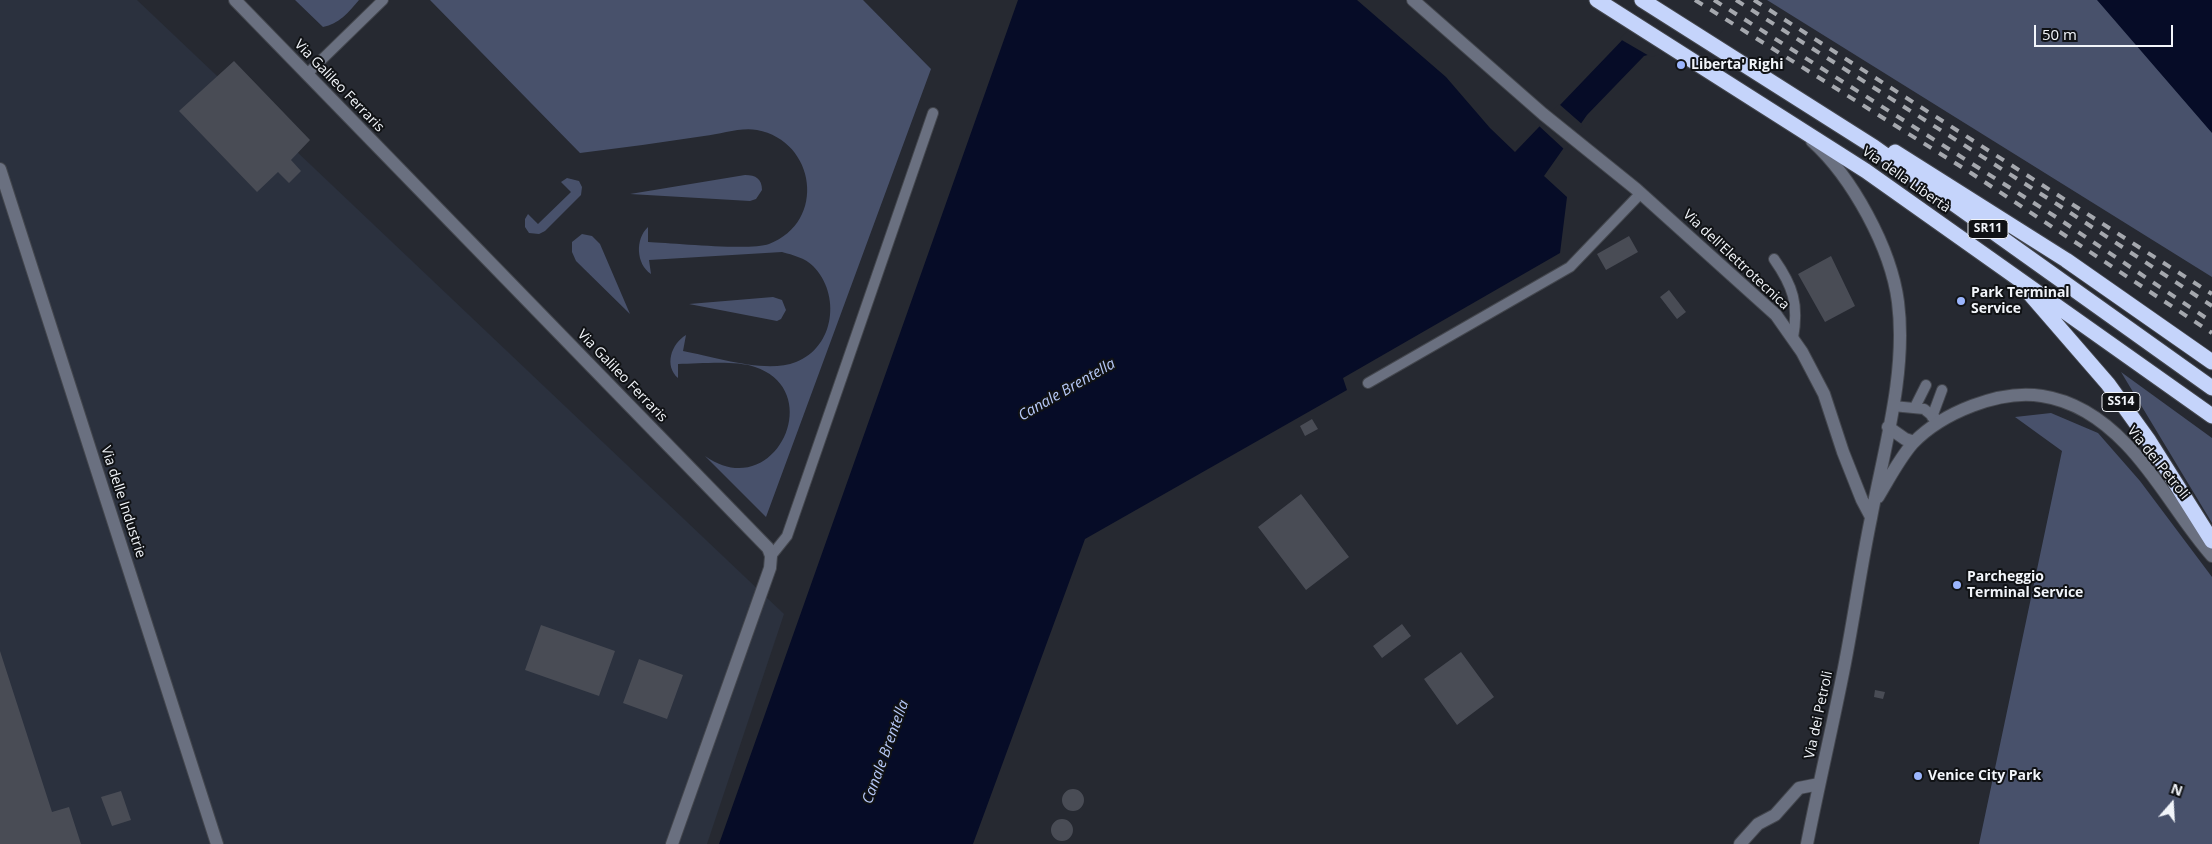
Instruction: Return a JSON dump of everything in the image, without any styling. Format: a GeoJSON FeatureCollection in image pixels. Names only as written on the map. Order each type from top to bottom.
{"type":"FeatureCollection","features":[{"type":"Feature","properties":{"kind":"highway","name":"Via della Libertà"},"geometry":{"type":"LineString","coordinates":[[1597,0],[1866,171],[2212,416]]}},
{"type":"Feature","properties":{"kind":"highway","name":"Via della Libertà"},"geometry":{"type":"LineString","coordinates":[[1642,0],[1874,147],[2212,388]]}},
{"type":"Feature","properties":{"kind":"highway"},"geometry":{"type":"LineString","coordinates":[[1761,75],[1884,145],[1994,213],[2212,362]]}},
{"type":"Feature","properties":{"kind":"highway","name":"SS14"},"geometry":{"type":"LineString","coordinates":[[2014,276],[2108,384],[2149,441],[2212,541]]}},
{"type":"Feature","properties":{"kind":"street","name":"Via Galileo Ferraris"},"geometry":{"type":"LineString","coordinates":[[235,0],[768,548],[771,556]]}},
{"type":"Feature","properties":{"kind":"street","name":"Via dell'Elettrotecnica"},"geometry":{"type":"LineString","coordinates":[[1413,0],[1544,114],[1641,193],[1776,315],[1793,338],[1824,394],[1843,452],[1862,500],[1871,517]]}},
{"type":"Feature","properties":{"kind":"street","name":"Via dei Petroli"},"geometry":{"type":"LineString","coordinates":[[1785,118],[1816,145],[1845,180],[1876,234],[1890,268],[1898,300],[1901,338],[1893,406],[1842,679],[1807,844]]}},
{"type":"Feature","properties":{"kind":"street","name":"Via delle Industrie"},"geometry":{"type":"LineString","coordinates":[[0,169],[217,844]]}},
{"type":"Feature","properties":{"kind":"street","name":"Via dei Petroli"},"geometry":{"type":"LineString","coordinates":[[1874,503],[1902,456],[1936,419],[1991,400],[2017,396],[2041,396],[2085,411],[2104,423],[2127,444],[2151,473],[2212,556]]}},
{"type":"Feature","properties":{"kind":"street"},"geometry":{"type":"LineString","coordinates":[[1888,427],[1905,439],[1914,442]]}},
{"type":"Feature","properties":{"kind":"street"},"geometry":{"type":"LineString","coordinates":[[672,844],[770,568],[771,556]]}},
{"type":"Feature","properties":{"kind":"street"},"geometry":{"type":"LineString","coordinates":[[1740,844],[1758,824],[1775,815],[1800,788],[1819,784]]}},
{"type":"Feature","properties":{"kind":"lane"},"geometry":{"type":"LineString","coordinates":[[307,74],[382,0]]}},
{"type":"Feature","properties":{"kind":"lane"},"geometry":{"type":"LineString","coordinates":[[771,556],[786,536],[933,112]]}},
{"type":"Feature","properties":{"kind":"lane"},"geometry":{"type":"LineString","coordinates":[[1368,383],[1570,267],[1641,193]]}},
{"type":"Feature","properties":{"kind":"lane"},"geometry":{"type":"LineString","coordinates":[[1774,259],[1788,279],[1794,297],[1796,322],[1793,338]]}},
{"type":"Feature","properties":{"kind":"lane"},"geometry":{"type":"LineString","coordinates":[[1915,407],[1926,386]]}},
{"type":"Feature","properties":{"kind":"lane"},"geometry":{"type":"LineString","coordinates":[[1893,406],[1924,409],[1936,419],[1942,390]]}},
{"type":"Feature","properties":{"kind":"shaded area"},"geometry":{"type":"Polygon","coordinates":[[[0,0],[137,0],[784,614],[707,844],[0,844],[0,0]]]}},
{"type":"Feature","properties":{"kind":"shaded area"},"geometry":{"type":"Polygon","coordinates":[[[295,0],[359,0],[339,21],[323,27],[295,0]]]}},
{"type":"Feature","properties":{"kind":"shaded area"},"geometry":{"type":"Polygon","coordinates":[[[430,0],[863,0],[931,69],[766,517],[705,456],[730,467],[752,466],[770,456],[783,439],[789,419],[788,398],[777,380],[755,367],[747,365],[727,363],[678,364],[678,378],[671,367],[671,355],[676,344],[686,335],[683,351],[756,365],[784,365],[796,362],[809,355],[819,345],[826,332],[830,319],[830,305],[828,291],[822,278],[813,266],[806,261],[782,252],[649,260],[651,274],[642,264],[639,245],[648,227],[648,242],[711,246],[759,246],[769,244],[788,233],[800,218],[806,201],[807,183],[802,165],[792,149],[777,137],[757,130],[744,129],[580,153],[430,0]]]}},
{"type":"Feature","properties":{"kind":"shaded area"},"geometry":{"type":"Polygon","coordinates":[[[1767,0],[2098,0],[2212,132],[2212,277],[1767,0]]]}},
{"type":"Feature","properties":{"kind":"shaded area"},"geometry":{"type":"Polygon","coordinates":[[[745,175],[758,178],[762,186],[762,190],[756,199],[750,201],[630,194],[745,175]]]}},
{"type":"Feature","properties":{"kind":"shaded area"},"geometry":{"type":"Polygon","coordinates":[[[567,178],[579,181],[582,187],[581,195],[545,231],[539,234],[529,233],[525,227],[525,219],[528,214],[538,224],[571,192],[561,182],[567,178]]]}},
{"type":"Feature","properties":{"kind":"shaded area"},"geometry":{"type":"Polygon","coordinates":[[[582,234],[592,236],[600,244],[630,314],[576,261],[572,252],[572,242],[582,234]]]}},
{"type":"Feature","properties":{"kind":"shaded area"},"geometry":{"type":"Polygon","coordinates":[[[773,297],[782,300],[786,310],[781,319],[777,321],[689,304],[773,297]]]}},
{"type":"Feature","properties":{"kind":"shaded area"},"geometry":{"type":"Polygon","coordinates":[[[2121,372],[2212,438],[2212,523],[2121,372]]]}},
{"type":"Feature","properties":{"kind":"shaded area"},"geometry":{"type":"Polygon","coordinates":[[[2051,413],[2098,433],[2140,481],[2212,577],[2212,844],[1979,844],[2062,451],[2015,417],[2051,413]]]}},
{"type":"Feature","properties":{"kind":"water","name":"Canale Brentella"},"geometry":{"type":"Polygon","coordinates":[[[1018,0],[1357,0],[1446,77],[1490,128],[1515,152],[1629,33],[1716,36],[1644,56],[1587,115],[1544,176],[1567,197],[1560,253],[1343,378],[1347,390],[1085,539],[973,844],[719,844],[1018,0]]]}},
{"type":"Feature","properties":{"kind":"water"},"geometry":{"type":"Polygon","coordinates":[[[2097,0],[2212,0],[2212,133],[2097,0]]]}},
{"type":"Feature","properties":{"kind":"pier"},"geometry":{"type":"Polygon","coordinates":[[[1621,0],[1746,0],[1717,38],[1651,57],[1620,39],[1627,31],[1628,17],[1621,0]]]}},
{"type":"Feature","properties":{"kind":"pier"},"geometry":{"type":"Polygon","coordinates":[[[1559,104],[1583,125],[1565,150],[1538,125],[1559,104]]]}},
{"type":"Feature","properties":{"kind":"building"},"geometry":{"type":"Polygon","coordinates":[[[234,61],[310,140],[291,160],[301,171],[289,183],[278,172],[257,192],[179,111],[234,61]]]}},
{"type":"Feature","properties":{"kind":"building"},"geometry":{"type":"Polygon","coordinates":[[[1629,236],[1638,252],[1606,270],[1597,254],[1629,236]]]}},
{"type":"Feature","properties":{"kind":"building"},"geometry":{"type":"Polygon","coordinates":[[[1831,256],[1855,306],[1825,322],[1798,274],[1831,256]]]}},
{"type":"Feature","properties":{"kind":"building"},"geometry":{"type":"Polygon","coordinates":[[[1669,290],[1686,312],[1677,319],[1660,297],[1669,290]]]}},
{"type":"Feature","properties":{"kind":"building"},"geometry":{"type":"Polygon","coordinates":[[[1312,419],[1318,429],[1305,436],[1300,426],[1312,419]]]}},
{"type":"Feature","properties":{"kind":"building"},"geometry":{"type":"Polygon","coordinates":[[[1301,494],[1349,557],[1306,590],[1258,527],[1301,494]]]}},
{"type":"Feature","properties":{"kind":"building"},"geometry":{"type":"Polygon","coordinates":[[[1402,624],[1411,636],[1382,658],[1373,646],[1402,624]]]}},
{"type":"Feature","properties":{"kind":"building"},"geometry":{"type":"Polygon","coordinates":[[[541,625],[615,651],[599,696],[525,670],[541,625]]]}},
{"type":"Feature","properties":{"kind":"building"},"geometry":{"type":"Polygon","coordinates":[[[0,651],[52,812],[69,807],[81,844],[0,844],[0,651]]]}},
{"type":"Feature","properties":{"kind":"building"},"geometry":{"type":"Polygon","coordinates":[[[1461,652],[1494,697],[1457,725],[1424,679],[1461,652]]]}},
{"type":"Feature","properties":{"kind":"building"},"geometry":{"type":"Polygon","coordinates":[[[639,659],[683,675],[667,719],[623,703],[639,659]]]}},
{"type":"Feature","properties":{"kind":"building"},"geometry":{"type":"Polygon","coordinates":[[[1875,690],[1885,692],[1883,699],[1874,697],[1875,690]]]}},
{"type":"Feature","properties":{"kind":"building"},"geometry":{"type":"Polygon","coordinates":[[[1073,789],[1081,792],[1084,800],[1081,808],[1073,811],[1065,808],[1062,800],[1065,792],[1073,789]]]}},
{"type":"Feature","properties":{"kind":"building"},"geometry":{"type":"Polygon","coordinates":[[[121,791],[131,820],[112,826],[101,797],[121,791]]]}},
{"type":"Feature","properties":{"kind":"building"},"geometry":{"type":"Polygon","coordinates":[[[1062,819],[1070,822],[1073,830],[1070,838],[1062,841],[1054,838],[1051,830],[1054,822],[1062,819]]]}},
{"type":"Feature","properties":{"kind":"railway"},"geometry":{"type":"LineString","coordinates":[[1695,0],[1971,173],[2212,333]]}},
{"type":"Feature","properties":{"kind":"railway"},"geometry":{"type":"LineString","coordinates":[[1714,0],[2056,217],[2212,322]]}},
{"type":"Feature","properties":{"kind":"railway"},"geometry":{"type":"LineString","coordinates":[[1736,0],[2063,208],[2212,306]]}},
{"type":"Feature","properties":{"kind":"railway"},"geometry":{"type":"LineString","coordinates":[[1754,0],[2212,294]]}},
{"type":"Feature","properties":{"kind":"place","name":"Liberta' Righi"},"geometry":{"type":"Point","coordinates":[1681,65]}},
{"type":"Feature","properties":{"kind":"place","name":"Park Terminal Service"},"geometry":{"type":"Point","coordinates":[1961,301]}},
{"type":"Feature","properties":{"kind":"place","name":"Parcheggio Terminal Service"},"geometry":{"type":"Point","coordinates":[1957,585]}},
{"type":"Feature","properties":{"kind":"place","name":"Venice City Park"},"geometry":{"type":"Point","coordinates":[1918,776]}}]}
